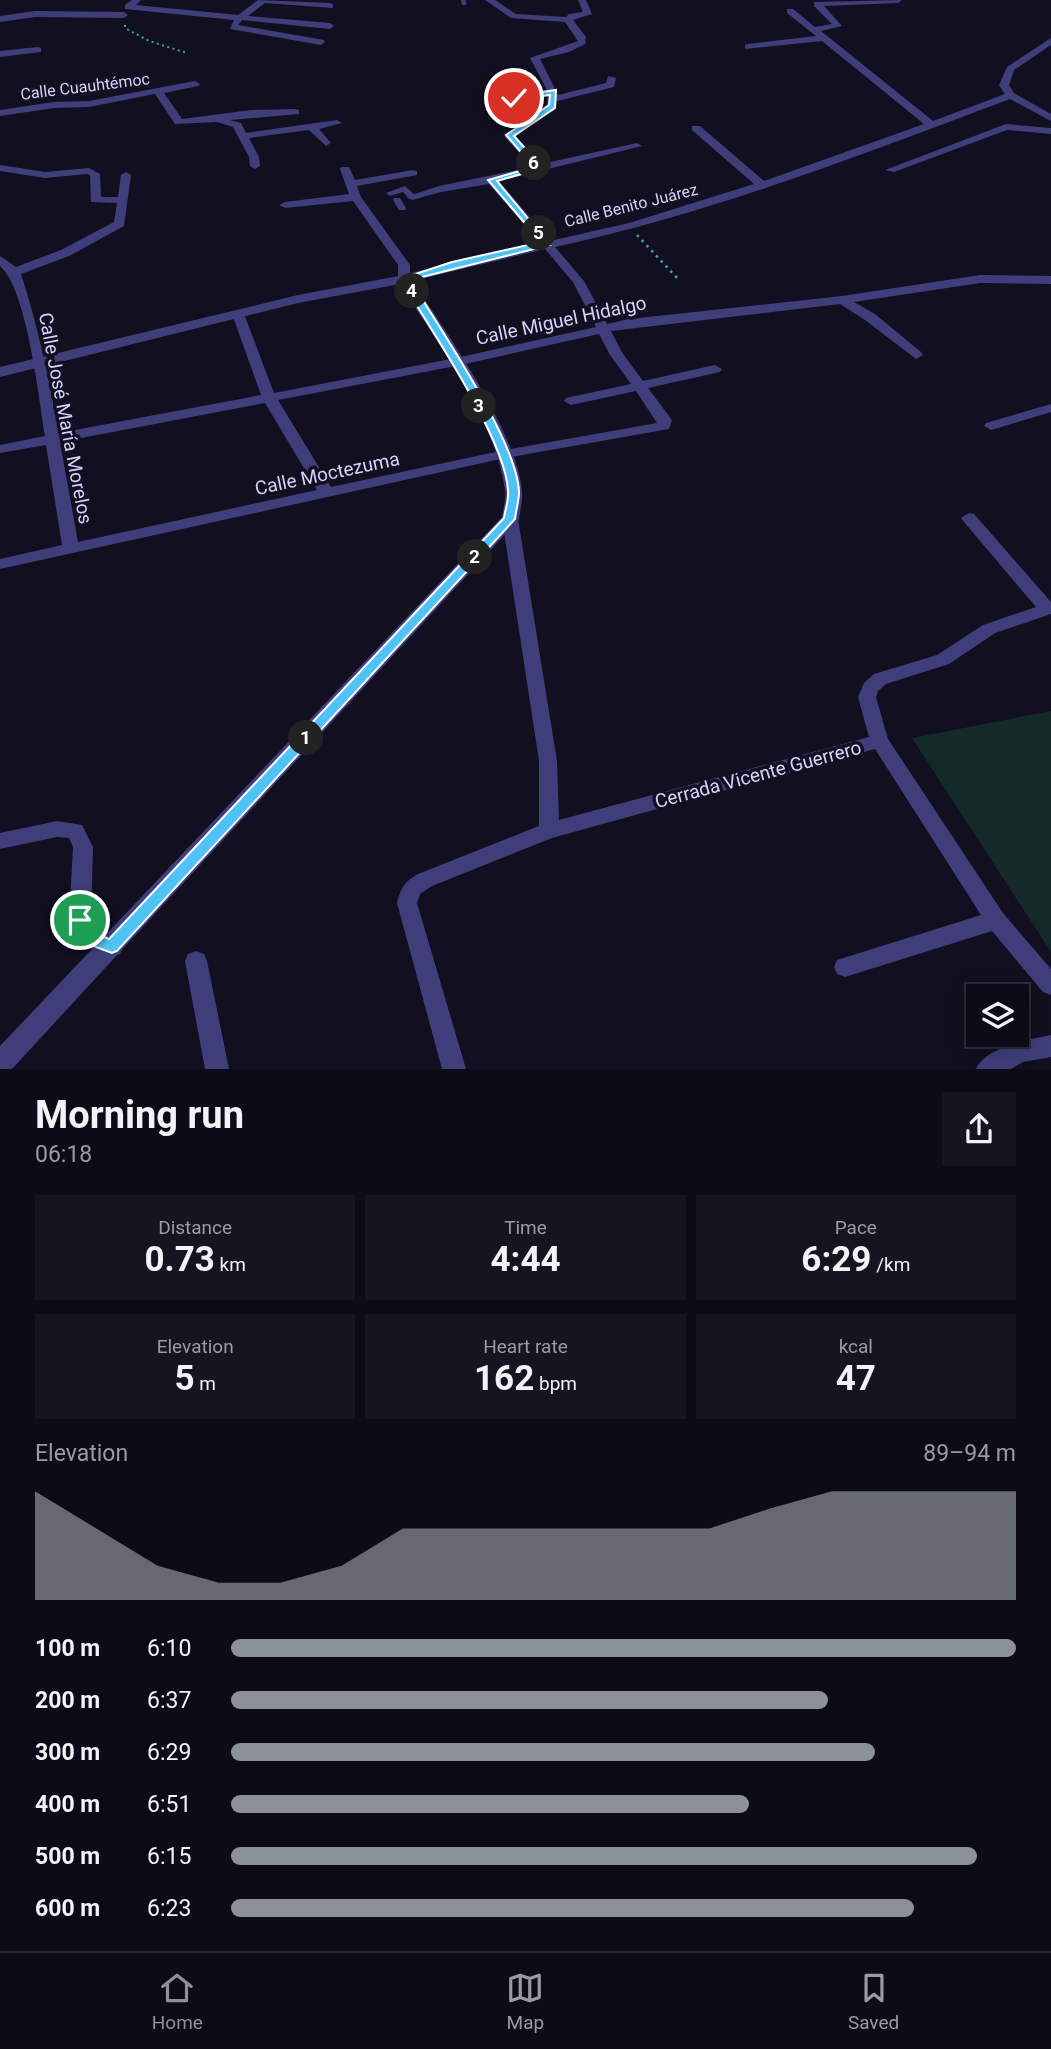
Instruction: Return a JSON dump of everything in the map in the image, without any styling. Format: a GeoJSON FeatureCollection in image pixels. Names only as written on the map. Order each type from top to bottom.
{"type":"FeatureCollection","features":[{"type":"Feature","properties":{"kind":"street"},"geometry":{"type":"LineString","coordinates":[[137,0],[128,7],[330,26]]}},
{"type":"Feature","properties":{"kind":"street"},"geometry":{"type":"LineString","coordinates":[[321,42],[233,27],[239,18],[263,0],[330,6]]}},
{"type":"Feature","properties":{"kind":"street"},"geometry":{"type":"LineString","coordinates":[[489,0],[514,16],[568,20],[582,37],[582,42],[566,50],[535,58],[554,95],[552,106],[509,135],[539,168]]}},
{"type":"Feature","properties":{"kind":"street"},"geometry":{"type":"LineString","coordinates":[[568,20],[572,16],[588,14],[582,0]]}},
{"type":"Feature","properties":{"kind":"street"},"geometry":{"type":"LineString","coordinates":[[813,30],[838,26],[817,4],[898,0]]}},
{"type":"Feature","properties":{"kind":"street"},"geometry":{"type":"LineString","coordinates":[[790,11],[932,125]]}},
{"type":"Feature","properties":{"kind":"street"},"geometry":{"type":"LineString","coordinates":[[29,28],[35,14]]}},
{"type":"Feature","properties":{"kind":"street"},"geometry":{"type":"LineString","coordinates":[[0,19],[35,14],[124,15]]}},
{"type":"Feature","properties":{"kind":"street"},"geometry":{"type":"LineString","coordinates":[[748,47],[822,38]]}},
{"type":"Feature","properties":{"kind":"street"},"geometry":{"type":"LineString","coordinates":[[1051,41],[1006,74],[1004,85],[1011,95],[1051,118]]}},
{"type":"Feature","properties":{"kind":"street"},"geometry":{"type":"LineString","coordinates":[[0,54],[37,50]]}},
{"type":"Feature","properties":{"kind":"street"},"geometry":{"type":"LineString","coordinates":[[554,95],[611,85],[611,78]]}},
{"type":"Feature","properties":{"kind":"street"},"geometry":{"type":"LineString","coordinates":[[158,91],[195,85]]}},
{"type":"Feature","properties":{"kind":"street","name":"Calle Cuauhtémoc"},"geometry":{"type":"LineString","coordinates":[[0,113],[54,105],[89,104],[158,91],[179,122],[218,118]]}},
{"type":"Feature","properties":{"kind":"street","name":"Calle Benito Juárez"},"geometry":{"type":"LineString","coordinates":[[0,372],[298,299],[404,279],[455,264],[628,226],[763,186],[1011,95]]}},
{"type":"Feature","properties":{"kind":"street"},"geometry":{"type":"LineString","coordinates":[[218,118],[251,113],[295,112]]}},
{"type":"Feature","properties":{"kind":"street"},"geometry":{"type":"LineString","coordinates":[[218,118],[237,125],[245,136],[255,166]]}},
{"type":"Feature","properties":{"kind":"street"},"geometry":{"type":"LineString","coordinates":[[245,136],[337,123]]}},
{"type":"Feature","properties":{"kind":"street"},"geometry":{"type":"LineString","coordinates":[[890,170],[1006,127],[1051,131]]}},
{"type":"Feature","properties":{"kind":"street"},"geometry":{"type":"LineString","coordinates":[[313,128],[326,143]]}},
{"type":"Feature","properties":{"kind":"street"},"geometry":{"type":"LineString","coordinates":[[696,128],[763,186]]}},
{"type":"Feature","properties":{"kind":"street"},"geometry":{"type":"LineString","coordinates":[[400,204],[408,193],[492,180],[637,146]]}},
{"type":"Feature","properties":{"kind":"street"},"geometry":{"type":"LineString","coordinates":[[0,167],[36,175],[93,173],[94,196],[99,202],[121,200]]}},
{"type":"Feature","properties":{"kind":"street"},"geometry":{"type":"LineString","coordinates":[[345,169],[356,197],[404,265],[404,279],[456,362],[505,454],[514,491],[510,519],[548,761],[549,831]]}},
{"type":"Feature","properties":{"kind":"street"},"geometry":{"type":"LineString","coordinates":[[353,184],[413,173]]}},
{"type":"Feature","properties":{"kind":"street"},"geometry":{"type":"LineString","coordinates":[[0,260],[14,272],[65,253],[120,224],[126,174]]}},
{"type":"Feature","properties":{"kind":"street"},"geometry":{"type":"LineString","coordinates":[[394,177],[408,193]]}},
{"type":"Feature","properties":{"kind":"street"},"geometry":{"type":"LineString","coordinates":[[492,180],[578,281],[617,355],[641,386]]}},
{"type":"Feature","properties":{"kind":"street"},"geometry":{"type":"LineString","coordinates":[[285,205],[356,197]]}},
{"type":"Feature","properties":{"kind":"street","name":"Calle José María Morelos"},"geometry":{"type":"LineString","coordinates":[[14,272],[40,364],[72,549]]}},
{"type":"Feature","properties":{"kind":"street","name":"Calle Miguel Hidalgo"},"geometry":{"type":"LineString","coordinates":[[0,449],[456,362],[605,328],[842,300],[980,279],[1030,282],[1051,280]]}},
{"type":"Feature","properties":{"kind":"street"},"geometry":{"type":"LineString","coordinates":[[842,300],[870,317],[916,355]]}},
{"type":"Feature","properties":{"kind":"street"},"geometry":{"type":"LineString","coordinates":[[238,314],[268,396],[326,492]]}},
{"type":"Feature","properties":{"kind":"street"},"geometry":{"type":"LineString","coordinates":[[571,401],[715,369]]}},
{"type":"Feature","properties":{"kind":"street","name":"Calle Moctezuma"},"geometry":{"type":"LineString","coordinates":[[0,565],[505,454],[664,426],[665,421],[641,386]]}},
{"type":"Feature","properties":{"kind":"street"},"geometry":{"type":"LineString","coordinates":[[991,426],[1051,408]]}},
{"type":"Feature","properties":{"kind":"street"},"geometry":{"type":"LineString","coordinates":[[969,518],[1049,609]]}},
{"type":"Feature","properties":{"kind":"street"},"geometry":{"type":"LineString","coordinates":[[3,1065],[510,519]]}},
{"type":"Feature","properties":{"kind":"street","name":"Cerrada Vicente Guerrero"},"geometry":{"type":"LineString","coordinates":[[454,1069],[407,903],[411,889],[425,880],[549,831],[879,741],[867,697],[870,688],[880,679],[943,660],[989,629],[1049,609]]}},
{"type":"Feature","properties":{"kind":"street"},"geometry":{"type":"LineString","coordinates":[[879,741],[996,920],[1051,985]]}},
{"type":"Feature","properties":{"kind":"street"},"geometry":{"type":"LineString","coordinates":[[0,841],[57,829],[75,831],[83,847],[80,920],[90,938],[112,947]]}},
{"type":"Feature","properties":{"kind":"street"},"geometry":{"type":"LineString","coordinates":[[845,967],[996,920]]}},
{"type":"Feature","properties":{"kind":"street"},"geometry":{"type":"LineString","coordinates":[[196,961],[217,1069]]}},
{"type":"Feature","properties":{"kind":"street"},"geometry":{"type":"LineString","coordinates":[[989,1069],[1020,1052],[1051,1046]]}},
{"type":"Feature","properties":{"kind":"path"},"geometry":{"type":"LineString","coordinates":[[124,15],[125,28],[149,41],[187,52]]}},
{"type":"Feature","properties":{"kind":"path"},"geometry":{"type":"LineString","coordinates":[[514,98],[554,95]]}},
{"type":"Feature","properties":{"kind":"path"},"geometry":{"type":"LineString","coordinates":[[628,226],[678,279]]}},
{"type":"Feature","properties":{"kind":"green space"},"geometry":{"type":"Polygon","coordinates":[[[1051,711],[1051,952],[912,738],[1051,711]]]}},
{"type":"Feature","properties":{"kind":"route"},"geometry":{"type":"LineString","coordinates":[[80,920],[90,938],[112,947],[510,519],[514,491],[505,454],[456,362],[404,279],[547,243],[492,180],[539,168],[509,135],[552,106],[553,92],[514,98]]}}]}
